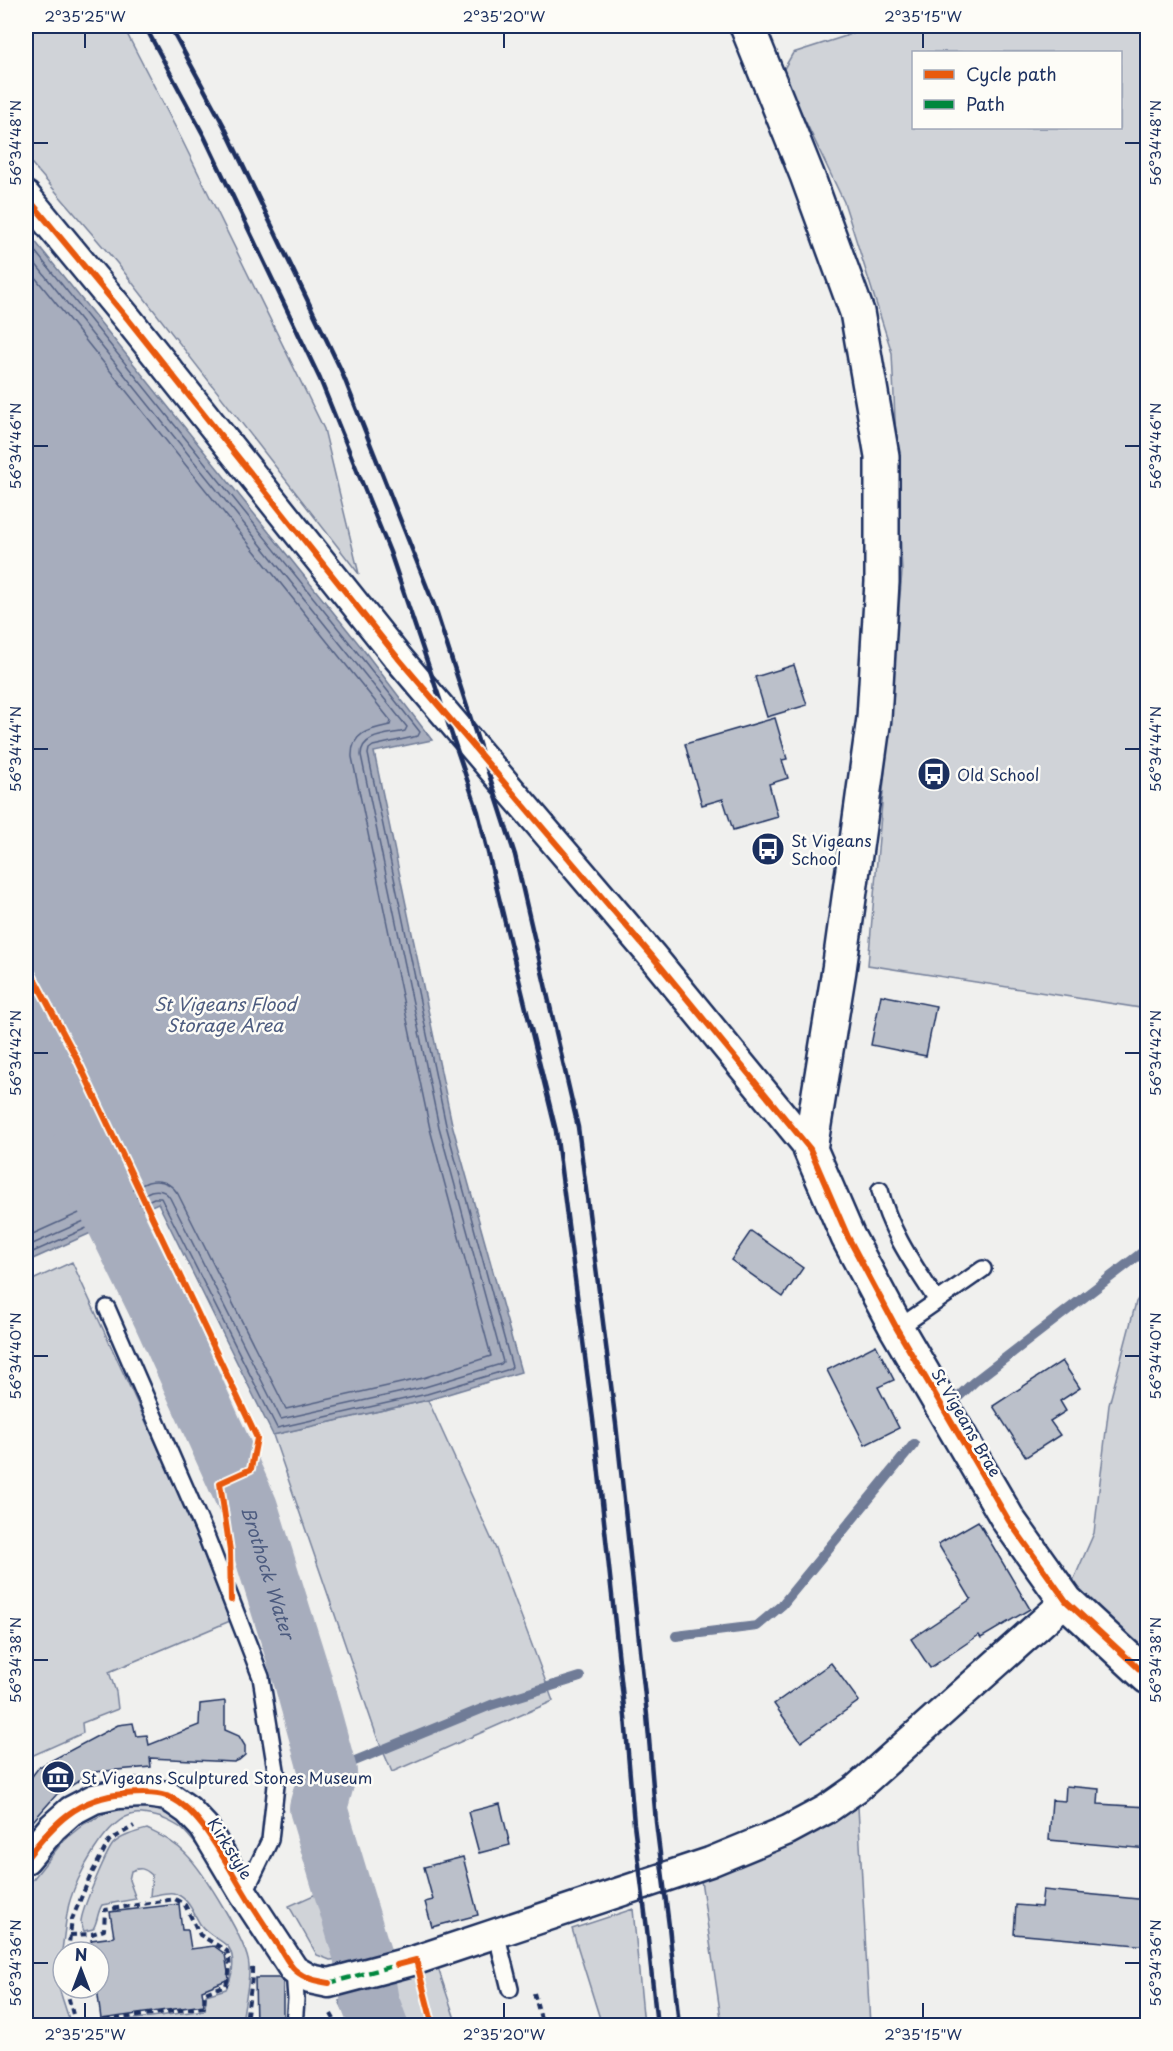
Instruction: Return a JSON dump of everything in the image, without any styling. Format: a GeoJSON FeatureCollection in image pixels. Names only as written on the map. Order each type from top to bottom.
{"type":"FeatureCollection","features":[{"type":"Feature","properties":{"kind":"street"},"geometry":{"type":"LineString","coordinates":[[747,26],[807,175],[857,312],[882,456],[882,582],[874,718],[839,970],[810,1149]]}},
{"type":"Feature","properties":{"kind":"street"},"geometry":{"type":"LineString","coordinates":[[26,196],[127,318],[398,658],[652,956],[810,1149]]}},
{"type":"Feature","properties":{"kind":"street","name":"St Vigeans Brae"},"geometry":{"type":"LineString","coordinates":[[810,1149],[848,1237],[897,1329],[1009,1521],[1066,1601],[1148,1677]]}},
{"type":"Feature","properties":{"kind":"street"},"geometry":{"type":"LineString","coordinates":[[294,1970],[310,1979],[329,1983],[397,1965],[710,1862],[788,1830],[827,1809],[857,1788],[1066,1601]]}},
{"type":"Feature","properties":{"kind":"street","name":"Kirkstyle"},"geometry":{"type":"LineString","coordinates":[[26,1859],[53,1827],[71,1811],[94,1799],[118,1794],[145,1793],[168,1796],[188,1810],[204,1827],[244,1894],[294,1970]]}},
{"type":"Feature","properties":{"kind":"lane"},"geometry":{"type":"LineString","coordinates":[[880,1190],[885,1211],[900,1243],[937,1300]]}},
{"type":"Feature","properties":{"kind":"lane"},"geometry":{"type":"LineString","coordinates":[[897,1329],[983,1269]]}},
{"type":"Feature","properties":{"kind":"lane"},"geometry":{"type":"LineString","coordinates":[[107,1308],[207,1538],[261,1677],[277,1776],[270,1840],[244,1894]]}},
{"type":"Feature","properties":{"kind":"lane"},"geometry":{"type":"LineString","coordinates":[[496,1932],[510,1989]]}},
{"type":"Feature","properties":{"kind":"lane"},"geometry":{"type":"LineString","coordinates":[[294,1970],[296,1999],[294,2025]]}},
{"type":"Feature","properties":{"kind":"path"},"geometry":{"type":"LineString","coordinates":[[69,1940],[72,1919],[109,1841],[131,1827],[140,1825]]}},
{"type":"Feature","properties":{"kind":"path"},"geometry":{"type":"LineString","coordinates":[[69,2000],[75,2024],[204,2007],[205,1993],[226,1985],[230,1959],[227,1950],[200,1935],[185,1905],[175,1899],[105,1910],[104,1930],[92,1934],[70,1935]]}},
{"type":"Feature","properties":{"kind":"path"},"geometry":{"type":"LineString","coordinates":[[246,2025],[247,2006],[253,1978],[252,1958]]}},
{"type":"Feature","properties":{"kind":"shaded area"},"geometry":{"type":"Polygon","coordinates":[[[26,26],[123,26],[182,140],[324,429],[359,574],[117,263],[26,157],[26,26]]]}},
{"type":"Feature","properties":{"kind":"shaded area"},"geometry":{"type":"Polygon","coordinates":[[[877,26],[1147,26],[1147,1009],[868,965],[902,572],[892,353],[844,202],[782,72],[793,53],[877,26]]]}},
{"type":"Feature","properties":{"kind":"shaded area"},"geometry":{"type":"Polygon","coordinates":[[[72,1262],[183,1502],[230,1621],[109,1672],[116,1692],[118,1709],[82,1723],[83,1733],[29,1757],[26,1761],[26,1283],[72,1262]]]}},
{"type":"Feature","properties":{"kind":"shaded area"},"geometry":{"type":"Polygon","coordinates":[[[1147,1285],[1147,1667],[1070,1588],[1094,1533],[1109,1405],[1136,1302],[1147,1285]]]}},
{"type":"Feature","properties":{"kind":"shaded area"},"geometry":{"type":"Polygon","coordinates":[[[428,1400],[496,1549],[553,1701],[392,1772],[377,1737],[273,1435],[428,1400]]]}},
{"type":"Feature","properties":{"kind":"shaded area"},"geometry":{"type":"Polygon","coordinates":[[[150,1807],[185,1822],[206,1857],[182,1829],[162,1818],[135,1814],[113,1826],[103,1837],[78,1880],[67,1911],[63,1940],[51,1940],[51,2000],[63,2000],[71,2025],[26,2025],[26,1888],[64,1840],[84,1824],[118,1809],[150,1807]]]}},
{"type":"Feature","properties":{"kind":"shaded area"},"geometry":{"type":"Polygon","coordinates":[[[858,1807],[870,2025],[722,2025],[701,1880],[858,1807]]]}},
{"type":"Feature","properties":{"kind":"shaded area"},"geometry":{"type":"Polygon","coordinates":[[[147,1829],[177,1846],[194,1863],[224,1908],[241,1941],[249,1966],[242,2025],[89,2025],[205,2010],[206,1995],[226,1989],[230,1980],[233,1963],[229,1948],[203,1928],[183,1898],[173,1893],[150,1896],[152,1875],[144,1870],[131,1871],[129,1880],[136,1899],[102,1905],[93,1929],[84,1931],[81,1922],[85,1906],[113,1844],[124,1837],[147,1829]]]}},
{"type":"Feature","properties":{"kind":"shaded area"},"geometry":{"type":"Polygon","coordinates":[[[325,1890],[352,1958],[330,1960],[317,1955],[289,1906],[325,1890]]]}},
{"type":"Feature","properties":{"kind":"shaded area"},"geometry":{"type":"Polygon","coordinates":[[[633,1909],[644,2025],[586,2025],[601,2022],[572,1929],[633,1909]]]}},
{"type":"Feature","properties":{"kind":"shaded area"},"geometry":{"type":"Polygon","coordinates":[[[437,1965],[457,2025],[351,2025],[339,2001],[437,1965]]]}},
{"type":"Feature","properties":{"kind":"water","name":"St Vigeans Flood Storage Area"},"geometry":{"type":"Polygon","coordinates":[[[26,230],[362,648],[432,740],[374,752],[452,1124],[521,1372],[428,1400],[273,1435],[158,1203],[26,1262],[26,230]]]}},
{"type":"Feature","properties":{"kind":"building"},"geometry":{"type":"Polygon","coordinates":[[[794,665],[807,705],[767,717],[755,677],[794,665]]]}},
{"type":"Feature","properties":{"kind":"building"},"geometry":{"type":"Polygon","coordinates":[[[775,718],[787,759],[782,760],[788,778],[769,784],[778,817],[733,830],[723,799],[702,805],[685,744],[775,718]]]}},
{"type":"Feature","properties":{"kind":"building"},"geometry":{"type":"Polygon","coordinates":[[[881,995],[936,1006],[926,1056],[871,1045],[881,995]]]}},
{"type":"Feature","properties":{"kind":"building"},"geometry":{"type":"Polygon","coordinates":[[[751,1231],[803,1268],[783,1297],[731,1260],[751,1231]]]}},
{"type":"Feature","properties":{"kind":"building"},"geometry":{"type":"Polygon","coordinates":[[[876,1345],[894,1380],[878,1387],[899,1428],[865,1445],[827,1370],[876,1345]]]}},
{"type":"Feature","properties":{"kind":"building"},"geometry":{"type":"Polygon","coordinates":[[[1062,1361],[1080,1388],[1060,1401],[1066,1411],[1050,1421],[1060,1435],[1026,1457],[993,1406],[1062,1361]]]}},
{"type":"Feature","properties":{"kind":"building"},"geometry":{"type":"Polygon","coordinates":[[[978,1521],[1030,1609],[981,1638],[979,1635],[930,1668],[911,1639],[971,1599],[938,1544],[978,1521]]]}},
{"type":"Feature","properties":{"kind":"building"},"geometry":{"type":"Polygon","coordinates":[[[831,1663],[859,1701],[801,1742],[774,1704],[831,1663]]]}},
{"type":"Feature","properties":{"kind":"building"},"geometry":{"type":"Polygon","coordinates":[[[225,1701],[225,1730],[239,1736],[245,1746],[245,1755],[239,1760],[234,1762],[150,1758],[151,1767],[94,1772],[57,1794],[26,1829],[26,1784],[39,1767],[118,1725],[133,1723],[136,1736],[147,1735],[149,1745],[199,1725],[200,1704],[225,1701]]]}},
{"type":"Feature","properties":{"kind":"building"},"geometry":{"type":"Polygon","coordinates":[[[1066,1786],[1099,1789],[1098,1804],[1148,1807],[1148,1849],[1049,1840],[1052,1800],[1065,1801],[1066,1786]]]}},
{"type":"Feature","properties":{"kind":"building"},"geometry":{"type":"Polygon","coordinates":[[[500,1804],[510,1845],[479,1853],[468,1812],[500,1804]]]}},
{"type":"Feature","properties":{"kind":"building"},"geometry":{"type":"Polygon","coordinates":[[[463,1857],[478,1915],[432,1927],[425,1902],[433,1900],[424,1867],[463,1857]]]}},
{"type":"Feature","properties":{"kind":"building"},"geometry":{"type":"Polygon","coordinates":[[[1043,1890],[1148,1900],[1148,1946],[1014,1934],[1016,1905],[1041,1907],[1043,1890]]]}},
{"type":"Feature","properties":{"kind":"building"},"geometry":{"type":"Polygon","coordinates":[[[179,1904],[182,1930],[188,1930],[191,1949],[214,1946],[225,1954],[229,1979],[202,1990],[204,2005],[101,2019],[99,2000],[111,2000],[111,1940],[91,1940],[114,1937],[110,1912],[179,1904]]]}},
{"type":"Feature","properties":{"kind":"building"},"geometry":{"type":"Polygon","coordinates":[[[255,1978],[279,1978],[283,1982],[283,2025],[256,2025],[255,1978]]]}},
{"type":"Feature","properties":{"kind":"waterway","name":"Brothock Water"},"geometry":{"type":"LineString","coordinates":[[80,1149],[161,1314],[249,1508],[303,1681],[328,1772],[318,1808],[362,1954],[370,2002],[379,2026]]}},
{"type":"Feature","properties":{"kind":"waterway"},"geometry":{"type":"LineString","coordinates":[[955,1400],[974,1382],[1148,1248]]}},
{"type":"Feature","properties":{"kind":"waterway"},"geometry":{"type":"LineString","coordinates":[[676,1636],[757,1626],[782,1605],[914,1444]]}},
{"type":"Feature","properties":{"kind":"waterway"},"geometry":{"type":"LineString","coordinates":[[328,1772],[491,1705],[580,1677]]}},
{"type":"Feature","properties":{"kind":"railway"},"geometry":{"type":"LineString","coordinates":[[145,26],[204,136],[320,379],[390,552],[478,812],[556,1131],[594,1427],[657,2026]]}},
{"type":"Feature","properties":{"kind":"railway"},"geometry":{"type":"LineString","coordinates":[[170,26],[224,126],[341,370],[434,605],[515,855],[578,1127],[616,1424],[679,2026]]}},
{"type":"Feature","properties":{"kind":"marked path"},"geometry":{"type":"LineString","coordinates":[[329,1983],[397,1965]]}},
{"type":"Feature","properties":{"kind":"cycle path"},"geometry":{"type":"LineString","coordinates":[[26,196],[127,318],[398,658],[652,956],[810,1149],[848,1237],[897,1329],[1009,1521],[1066,1601],[1148,1677]]}},
{"type":"Feature","properties":{"kind":"cycle path"},"geometry":{"type":"LineString","coordinates":[[26,963],[76,1057],[257,1438],[251,1469],[220,1483],[230,1551],[231,1600]]}},
{"type":"Feature","properties":{"kind":"cycle path"},"geometry":{"type":"LineString","coordinates":[[26,1859],[46,1834],[68,1814],[80,1807],[108,1796],[151,1793],[166,1796],[190,1811],[201,1824],[292,1967],[307,1978],[329,1983]]}},
{"type":"Feature","properties":{"kind":"cycle path"},"geometry":{"type":"LineString","coordinates":[[397,1965],[416,1960],[433,2026]]}},
{"type":"Feature","properties":{"kind":"place","name":"Old School"},"geometry":{"type":"Point","coordinates":[934,774]}},
{"type":"Feature","properties":{"kind":"place","name":"St Vigeans School"},"geometry":{"type":"Point","coordinates":[768,849]}},
{"type":"Feature","properties":{"kind":"place","name":"St Vigeans Sculptured Stones Museum"},"geometry":{"type":"Point","coordinates":[58,1777]}}]}
